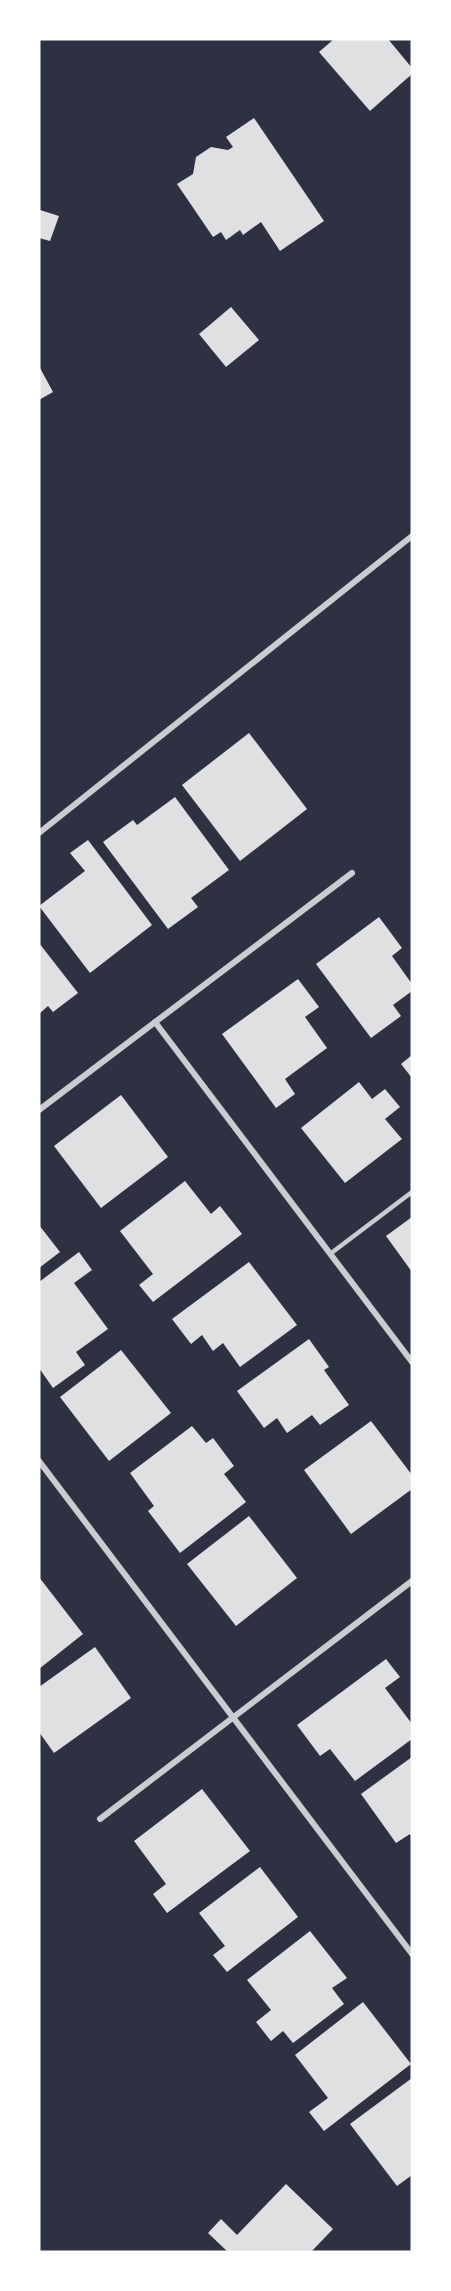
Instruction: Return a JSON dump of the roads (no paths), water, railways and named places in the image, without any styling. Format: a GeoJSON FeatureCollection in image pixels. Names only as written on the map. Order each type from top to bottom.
{"type":"FeatureCollection","features":[{"type":"Feature","properties":{"kind":"street"},"geometry":{"type":"LineString","coordinates":[[39,833],[412,536]]}},
{"type":"Feature","properties":{"kind":"street"},"geometry":{"type":"LineString","coordinates":[[39,1110],[352,873]]}},
{"type":"Feature","properties":{"kind":"street"},"geometry":{"type":"LineString","coordinates":[[155,1022],[412,1362]]}},
{"type":"Feature","properties":{"kind":"street"},"geometry":{"type":"LineString","coordinates":[[39,1461],[412,1953]]}},
{"type":"Feature","properties":{"kind":"street"},"geometry":{"type":"LineString","coordinates":[[100,1819],[412,1581]]}},
{"type":"Feature","properties":{"kind":"lane"},"geometry":{"type":"LineString","coordinates":[[330,1254],[412,1192]]}}]}
